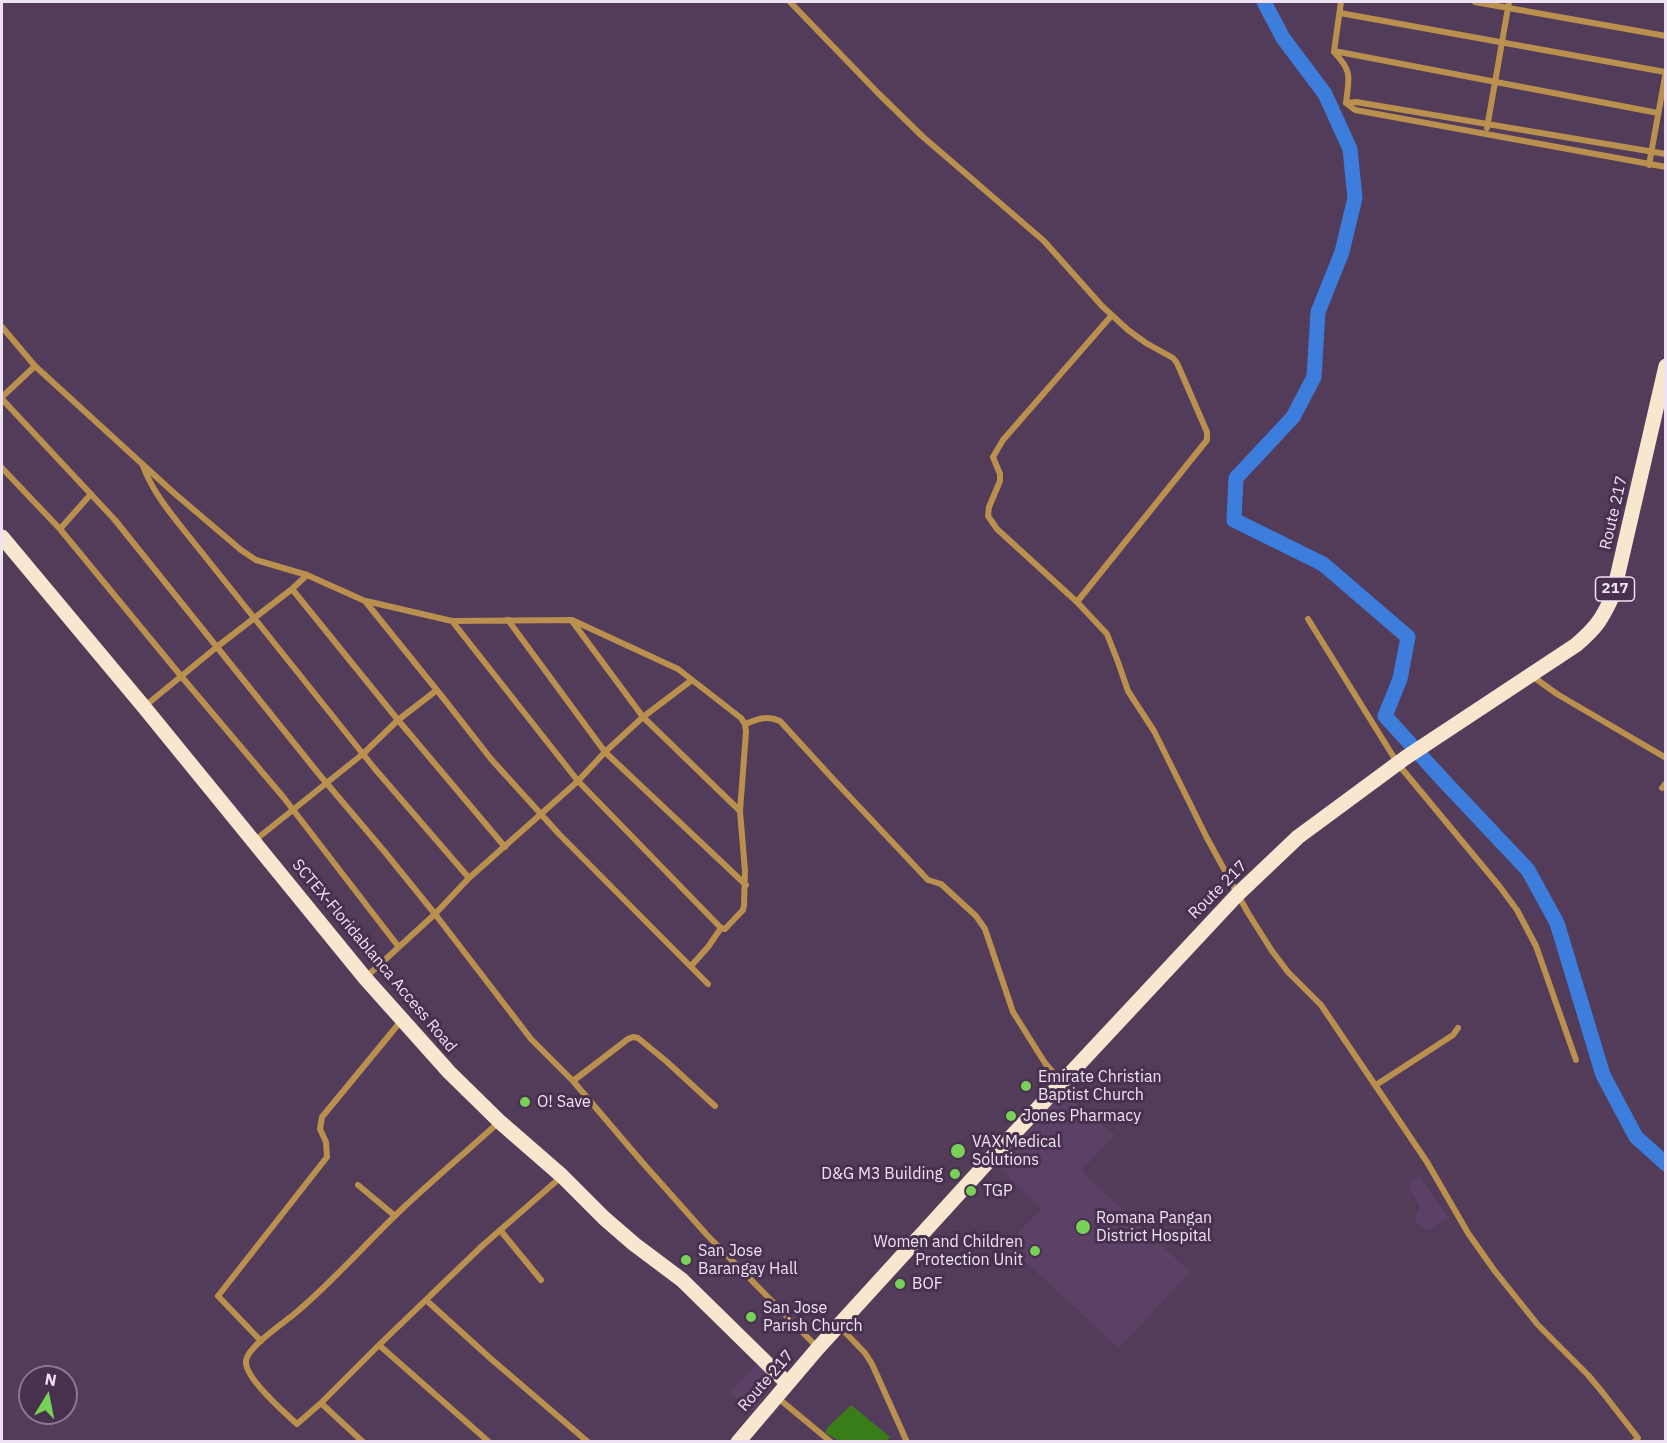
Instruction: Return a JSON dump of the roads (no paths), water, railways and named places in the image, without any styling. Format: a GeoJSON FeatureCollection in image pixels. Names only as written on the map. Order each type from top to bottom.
{"type":"FeatureCollection","features":[{"type":"Feature","properties":{"kind":"main road","name":"Route 217"},"geometry":{"type":"LineString","coordinates":[[738,1442],[818,1348],[1061,1083],[1238,894],[1298,837],[1402,761],[1576,645],[1594,629],[1605,614],[1613,595],[1665,366]]}},
{"type":"Feature","properties":{"kind":"main road","name":"SCTEX-Floridablanca Access Road"},"geometry":{"type":"LineString","coordinates":[[2,537],[365,978],[449,1072],[604,1218],[682,1280],[787,1383]]}},
{"type":"Feature","properties":{"kind":"street"},"geometry":{"type":"LineString","coordinates":[[790,2],[922,136],[1044,241],[1128,330],[1173,358],[1177,363],[1208,436],[1207,440],[1077,602]]}},
{"type":"Feature","properties":{"kind":"street"},"geometry":{"type":"LineString","coordinates":[[1334,51],[1341,2]]}},
{"type":"Feature","properties":{"kind":"street"},"geometry":{"type":"LineString","coordinates":[[1475,2],[1508,5],[1665,36]]}},
{"type":"Feature","properties":{"kind":"street"},"geometry":{"type":"LineString","coordinates":[[1485,135],[1508,5]]}},
{"type":"Feature","properties":{"kind":"street"},"geometry":{"type":"LineString","coordinates":[[1340,12],[1665,71],[1649,165]]}},
{"type":"Feature","properties":{"kind":"street"},"geometry":{"type":"LineString","coordinates":[[1334,51],[1658,113]]}},
{"type":"Feature","properties":{"kind":"street"},"geometry":{"type":"LineString","coordinates":[[1334,51],[1348,69],[1346,103]]}},
{"type":"Feature","properties":{"kind":"street"},"geometry":{"type":"LineString","coordinates":[[1346,103],[1356,102],[1665,154]]}},
{"type":"Feature","properties":{"kind":"street"},"geometry":{"type":"LineString","coordinates":[[1346,103],[1355,110],[1665,168]]}},
{"type":"Feature","properties":{"kind":"street"},"geometry":{"type":"LineString","coordinates":[[1112,315],[1003,440],[993,457],[1000,474],[1000,481],[989,507],[988,516],[997,529],[1077,602],[1107,634],[1128,691],[1154,731],[1207,838],[1272,951],[1288,972],[1321,1005],[1426,1162],[1481,1252],[1538,1325],[1588,1375],[1618,1411],[1638,1438],[1634,1442]]}},
{"type":"Feature","properties":{"kind":"street"},"geometry":{"type":"LineString","coordinates":[[2,327],[35,366],[142,464],[241,550],[256,560],[307,575],[365,601],[452,621],[572,620],[678,669],[741,718],[746,732],[740,811],[746,885],[745,900],[743,910],[725,929],[721,928],[578,781],[452,621]]}},
{"type":"Feature","properties":{"kind":"street"},"geometry":{"type":"LineString","coordinates":[[35,366],[2,398],[115,520],[326,783],[435,914],[531,1039],[573,1081],[707,1235],[818,1348]]}},
{"type":"Feature","properties":{"kind":"street"},"geometry":{"type":"LineString","coordinates":[[142,464],[159,499],[375,769],[470,879]]}},
{"type":"Feature","properties":{"kind":"street"},"geometry":{"type":"LineString","coordinates":[[2,468],[60,529],[293,809],[398,946]]}},
{"type":"Feature","properties":{"kind":"street"},"geometry":{"type":"LineString","coordinates":[[60,529],[91,494]]}},
{"type":"Feature","properties":{"kind":"street"},"geometry":{"type":"LineString","coordinates":[[144,707],[307,575]]}},
{"type":"Feature","properties":{"kind":"street"},"geometry":{"type":"LineString","coordinates":[[292,589],[398,720],[505,846]]}},
{"type":"Feature","properties":{"kind":"street"},"geometry":{"type":"LineString","coordinates":[[365,601],[490,759],[559,834],[708,984]]}},
{"type":"Feature","properties":{"kind":"street"},"geometry":{"type":"LineString","coordinates":[[1308,619],[1402,761],[1517,910],[1536,946],[1576,1060]]}},
{"type":"Feature","properties":{"kind":"street"},"geometry":{"type":"LineString","coordinates":[[508,620],[605,752],[746,885]]}},
{"type":"Feature","properties":{"kind":"street"},"geometry":{"type":"LineString","coordinates":[[572,620],[643,717],[740,811]]}},
{"type":"Feature","properties":{"kind":"street"},"geometry":{"type":"LineString","coordinates":[[1532,675],[1557,694],[1665,758]]}},
{"type":"Feature","properties":{"kind":"street"},"geometry":{"type":"LineString","coordinates":[[365,978],[505,846],[578,781],[643,717],[692,680]]}},
{"type":"Feature","properties":{"kind":"street"},"geometry":{"type":"LineString","coordinates":[[254,841],[364,753],[398,720],[437,690]]}},
{"type":"Feature","properties":{"kind":"street"},"geometry":{"type":"LineString","coordinates":[[745,724],[765,717],[780,721],[928,880],[941,884],[976,916],[990,941],[1013,1012],[1045,1063],[1061,1083]]}},
{"type":"Feature","properties":{"kind":"street"},"geometry":{"type":"LineString","coordinates":[[692,966],[721,928]]}},
{"type":"Feature","properties":{"kind":"street"},"geometry":{"type":"LineString","coordinates":[[261,1341],[218,1296],[327,1157],[326,1142],[320,1129],[322,1117],[403,1020]]}},
{"type":"Feature","properties":{"kind":"street"},"geometry":{"type":"LineString","coordinates":[[1376,1085],[1453,1035],[1458,1028]]}},
{"type":"Feature","properties":{"kind":"street"},"geometry":{"type":"LineString","coordinates":[[573,1081],[633,1037],[638,1038],[666,1061],[715,1106]]}},
{"type":"Feature","properties":{"kind":"street"},"geometry":{"type":"LineString","coordinates":[[500,1122],[395,1216],[313,1299],[261,1341],[247,1356],[245,1362],[247,1369],[265,1393],[297,1424],[500,1230],[562,1176]]}},
{"type":"Feature","properties":{"kind":"street"},"geometry":{"type":"LineString","coordinates":[[358,1185],[395,1216]]}},
{"type":"Feature","properties":{"kind":"street"},"geometry":{"type":"LineString","coordinates":[[500,1230],[541,1280]]}},
{"type":"Feature","properties":{"kind":"street"},"geometry":{"type":"LineString","coordinates":[[426,1300],[588,1442]]}},
{"type":"Feature","properties":{"kind":"street"},"geometry":{"type":"LineString","coordinates":[[838,1326],[872,1364],[907,1442]]}},
{"type":"Feature","properties":{"kind":"street"},"geometry":{"type":"LineString","coordinates":[[379,1345],[489,1442]]}},
{"type":"Feature","properties":{"kind":"street"},"geometry":{"type":"LineString","coordinates":[[776,1396],[831,1442]]}},
{"type":"Feature","properties":{"kind":"street"},"geometry":{"type":"LineString","coordinates":[[321,1403],[363,1442]]}},
{"type":"Feature","properties":{"kind":"waterway"},"geometry":{"type":"LineString","coordinates":[[1264,2],[1283,38],[1325,94],[1350,149],[1355,198],[1342,252],[1318,312],[1314,377],[1293,417],[1236,478],[1234,520],[1323,564],[1408,637],[1400,679],[1385,716],[1528,870],[1557,923],[1603,1075],[1636,1137],[1666,1164]]}},
{"type":"Feature","properties":{"kind":"place","name":"Emirate Christian Baptist Church"},"geometry":{"type":"Point","coordinates":[1026,1086]}},
{"type":"Feature","properties":{"kind":"place","name":"O! Save"},"geometry":{"type":"Point","coordinates":[525,1102]}},
{"type":"Feature","properties":{"kind":"place","name":"Jones Pharmacy"},"geometry":{"type":"Point","coordinates":[1011,1116]}},
{"type":"Feature","properties":{"kind":"place","name":"VAX Medical Solutions"},"geometry":{"type":"Point","coordinates":[958,1151]}},
{"type":"Feature","properties":{"kind":"place","name":"D&G M3 Building"},"geometry":{"type":"Point","coordinates":[955,1174]}},
{"type":"Feature","properties":{"kind":"place","name":"TGP"},"geometry":{"type":"Point","coordinates":[971,1191]}},
{"type":"Feature","properties":{"kind":"place","name":"Romana Pangan District Hospital"},"geometry":{"type":"Point","coordinates":[1083,1227]}},
{"type":"Feature","properties":{"kind":"place","name":"Women and Children Protection Unit"},"geometry":{"type":"Point","coordinates":[1035,1251]}},
{"type":"Feature","properties":{"kind":"place","name":"San Jose Barangay Hall"},"geometry":{"type":"Point","coordinates":[686,1260]}},
{"type":"Feature","properties":{"kind":"place","name":"BOF"},"geometry":{"type":"Point","coordinates":[900,1284]}},
{"type":"Feature","properties":{"kind":"place","name":"San Jose Parish Church"},"geometry":{"type":"Point","coordinates":[751,1317]}}]}
